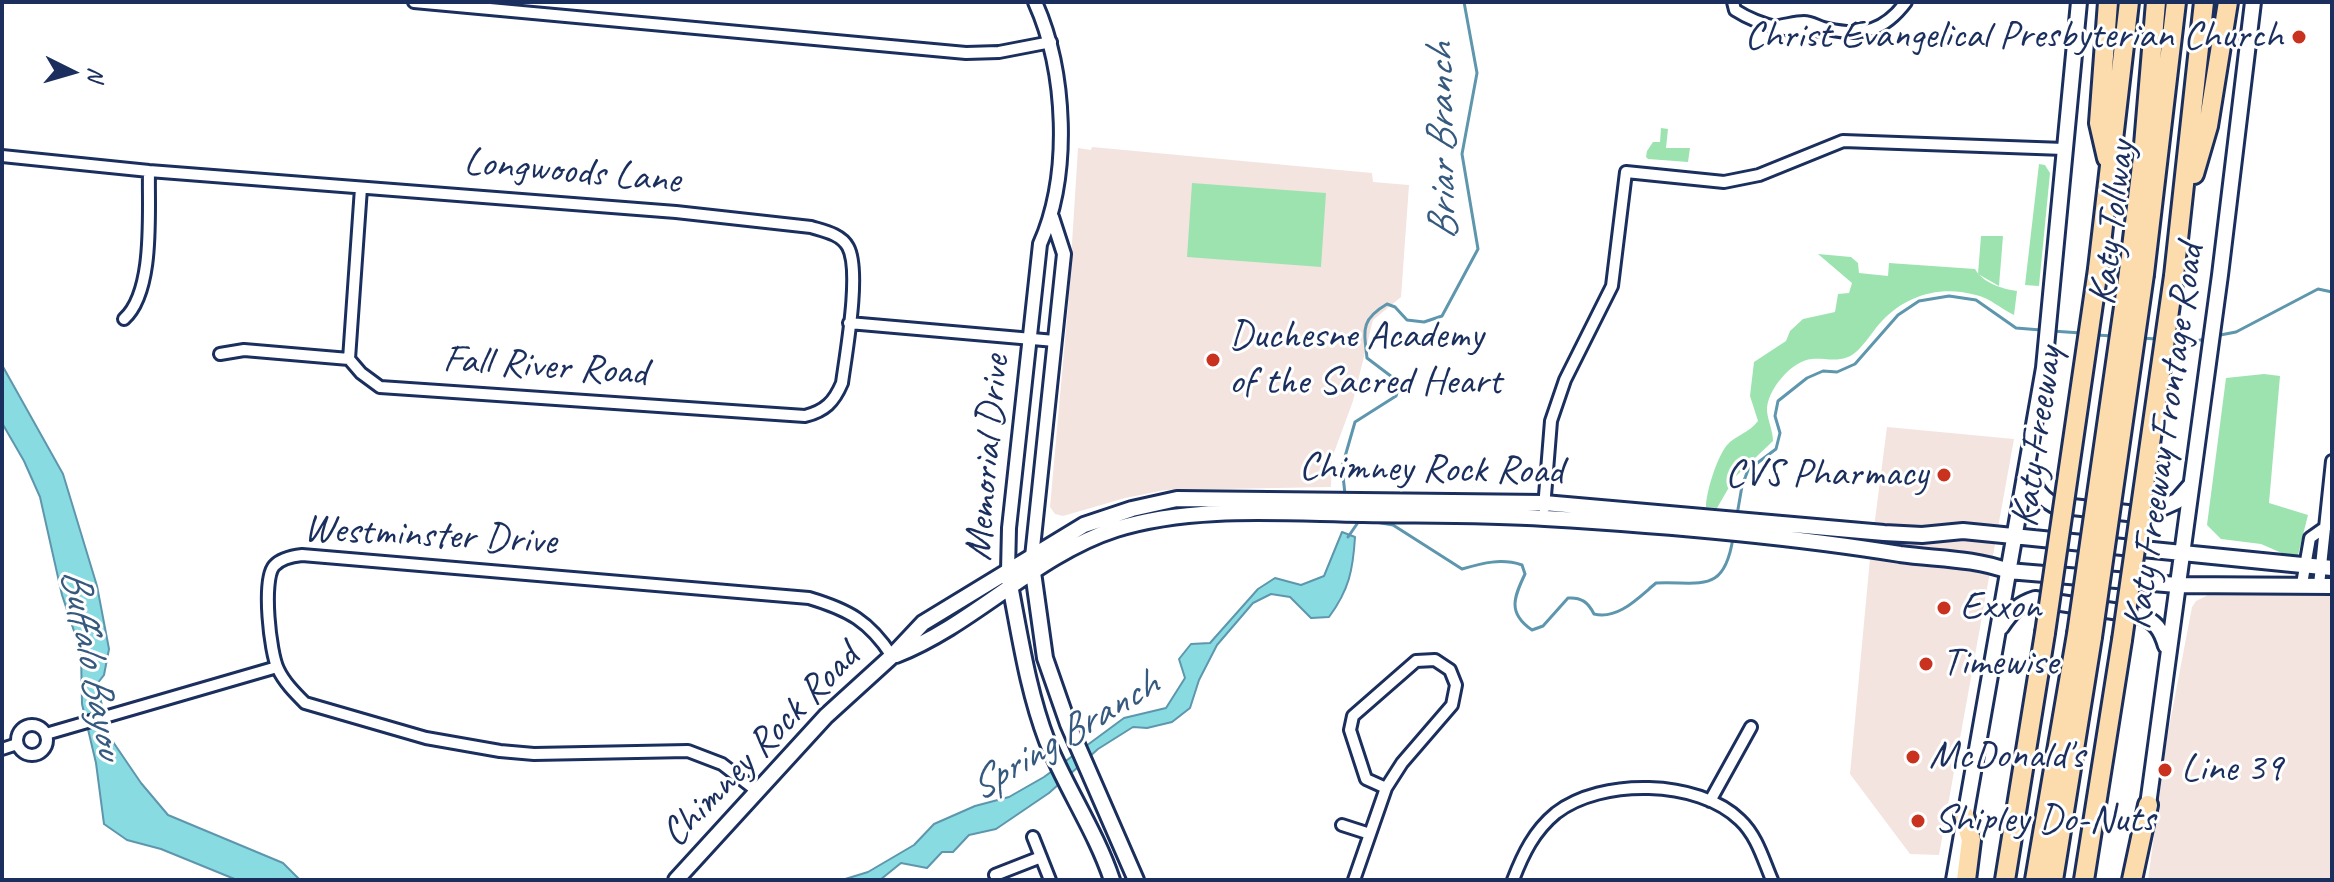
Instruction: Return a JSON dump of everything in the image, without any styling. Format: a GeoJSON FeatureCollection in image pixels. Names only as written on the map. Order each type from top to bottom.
{"type":"FeatureCollection","features":[{"type":"Feature","properties":{"kind":"highway"},"geometry":{"type":"LineString","coordinates":[[2108,2],[2099,123],[2110,173]]}},
{"type":"Feature","properties":{"kind":"highway","name":"Katy Freeway"},"geometry":{"type":"LineString","coordinates":[[2005,880],[2098,269],[2129,2]]}},
{"type":"Feature","properties":{"kind":"highway","name":"Katy Tollway"},"geometry":{"type":"LineString","coordinates":[[2136,273],[2156,2]]}},
{"type":"Feature","properties":{"kind":"highway","name":"Katy Tollway"},"geometry":{"type":"LineString","coordinates":[[2053,880],[2176,2]]}},
{"type":"Feature","properties":{"kind":"highway"},"geometry":{"type":"LineString","coordinates":[[2084,880],[2174,276],[2204,2]]}},
{"type":"Feature","properties":{"kind":"highway"},"geometry":{"type":"LineString","coordinates":[[2180,223],[2208,126],[2228,2]]}},
{"type":"Feature","properties":{"kind":"highway","name":"Katy Tollway"},"geometry":{"type":"LineString","coordinates":[[2035,880],[2085,636]]}},
{"type":"Feature","properties":{"kind":"highway"},"geometry":{"type":"LineString","coordinates":[[2135,880],[2148,805]]}},
{"type":"Feature","properties":{"kind":"highway"},"geometry":{"type":"LineString","coordinates":[[1964,815],[1971,840],[1966,880]]}},
{"type":"Feature","properties":{"kind":"main road"},"geometry":{"type":"LineString","coordinates":[[1954,880],[2044,368],[2079,2]]}},
{"type":"Feature","properties":{"kind":"main road","name":"Katy Freeway Frontage Road"},"geometry":{"type":"LineString","coordinates":[[2148,805],[2220,275],[2253,2]]}},
{"type":"Feature","properties":{"kind":"main road"},"geometry":{"type":"LineString","coordinates":[[2028,459],[2032,482],[2042,498],[2054,505],[2146,515],[2177,501],[2190,486]]}},
{"type":"Feature","properties":{"kind":"main road"},"geometry":{"type":"LineString","coordinates":[[1227,498],[1227,514]]}},
{"type":"Feature","properties":{"kind":"main road","name":"Chimney Rock Road"},"geometry":{"type":"LineString","coordinates":[[676,880],[826,716],[923,623],[1084,525],[1132,509],[1177,499],[1227,498],[1314,506],[1544,510],[1773,529],[1860,529],[1922,535],[1963,531],[2319,567]]}},
{"type":"Feature","properties":{"kind":"main road","name":"Chimney Rock Road"},"geometry":{"type":"LineString","coordinates":[[892,656],[923,644],[1052,558],[1114,529],[1153,520],[1314,506]]}},
{"type":"Feature","properties":{"kind":"main road","name":"Chimney Rock Road"},"geometry":{"type":"LineString","coordinates":[[1773,529],[1859,547],[1985,563],[2008,571],[2177,585],[2326,586]]}},
{"type":"Feature","properties":{"kind":"main road"},"geometry":{"type":"LineString","coordinates":[[1859,547],[1860,529]]}},
{"type":"Feature","properties":{"kind":"main road","name":"Memorial Drive"},"geometry":{"type":"LineString","coordinates":[[1032,557],[1045,658],[1068,724],[1136,880]]}},
{"type":"Feature","properties":{"kind":"main road","name":"Memorial Drive"},"geometry":{"type":"LineString","coordinates":[[1008,571],[1019,646],[1033,700],[1048,742],[1112,880]]}},
{"type":"Feature","properties":{"kind":"main road"},"geometry":{"type":"LineString","coordinates":[[1997,635],[2009,614],[2022,603],[2035,599],[2139,615],[2154,621],[2168,651]]}},
{"type":"Feature","properties":{"kind":"street"},"geometry":{"type":"LineString","coordinates":[[414,2],[966,53],[999,52],[1051,42]]}},
{"type":"Feature","properties":{"kind":"street","name":"Memorial Drive"},"geometry":{"type":"LineString","coordinates":[[1008,571],[1009,528],[1040,244],[1052,217],[1059,148],[1060,92],[1051,42],[1035,2]]}},
{"type":"Feature","properties":{"kind":"street"},"geometry":{"type":"LineString","coordinates":[[1733,2],[1735,10],[1752,21],[1804,33],[1880,28],[1896,16],[1906,2]]}},
{"type":"Feature","properties":{"kind":"street"},"geometry":{"type":"LineString","coordinates":[[1544,510],[1551,421],[1565,380],[1612,286],[1626,172],[1724,182],[1759,175],[1843,141],[2064,149]]}},
{"type":"Feature","properties":{"kind":"street","name":"Longwoods Lane"},"geometry":{"type":"LineString","coordinates":[[2,156],[149,171],[676,212],[811,227],[831,232],[848,246],[853,271],[849,323]]}},
{"type":"Feature","properties":{"kind":"street"},"geometry":{"type":"LineString","coordinates":[[124,319],[136,309],[145,280],[149,171]]}},
{"type":"Feature","properties":{"kind":"street"},"geometry":{"type":"LineString","coordinates":[[220,354],[244,350],[349,359],[361,188]]}},
{"type":"Feature","properties":{"kind":"street","name":"Memorial Drive"},"geometry":{"type":"LineString","coordinates":[[1032,557],[1064,254],[1052,217]]}},
{"type":"Feature","properties":{"kind":"street"},"geometry":{"type":"LineString","coordinates":[[849,323],[1055,341]]}},
{"type":"Feature","properties":{"kind":"street","name":"Fall River Road"},"geometry":{"type":"LineString","coordinates":[[349,359],[380,387],[805,416],[818,413],[837,397],[842,383],[849,323]]}},
{"type":"Feature","properties":{"kind":"street"},"geometry":{"type":"LineString","coordinates":[[2302,584],[2319,567],[2327,526],[2332,461]]}},
{"type":"Feature","properties":{"kind":"street"},"geometry":{"type":"LineString","coordinates":[[2326,586],[2310,538],[2327,526]]}},
{"type":"Feature","properties":{"kind":"street","name":"Westminster Drive"},"geometry":{"type":"LineString","coordinates":[[757,791],[722,764],[688,751],[534,754],[426,738],[305,703],[277,667],[266,592],[269,576],[275,564],[288,557],[302,555],[809,598],[837,606],[856,616],[876,632],[892,656]]}},
{"type":"Feature","properties":{"kind":"street"},"geometry":{"type":"LineString","coordinates":[[1354,880],[1386,788],[1402,763],[1452,705],[1456,685],[1450,670],[1435,660],[1416,661],[1353,716],[1350,730],[1366,779],[1386,788]]}},
{"type":"Feature","properties":{"kind":"street"},"geometry":{"type":"LineString","coordinates":[[46,734],[277,667]]}},
{"type":"Feature","properties":{"kind":"street"},"geometry":{"type":"LineString","coordinates":[[17,744],[18,734],[25,726],[35,725],[46,734]]}},
{"type":"Feature","properties":{"kind":"street"},"geometry":{"type":"LineString","coordinates":[[1710,801],[1751,727]]}},
{"type":"Feature","properties":{"kind":"street"},"geometry":{"type":"LineString","coordinates":[[17,744],[27,754],[37,754],[44,748],[46,734]]}},
{"type":"Feature","properties":{"kind":"street"},"geometry":{"type":"LineString","coordinates":[[2,749],[17,744]]}},
{"type":"Feature","properties":{"kind":"street"},"geometry":{"type":"LineString","coordinates":[[1513,880],[1532,837],[1555,814],[1577,799],[1602,791],[1630,789],[1664,790],[1710,801],[1727,809],[1742,822],[1755,840],[1772,880]]}},
{"type":"Feature","properties":{"kind":"street"},"geometry":{"type":"LineString","coordinates":[[1342,825],[1370,834]]}},
{"type":"Feature","properties":{"kind":"street"},"geometry":{"type":"LineString","coordinates":[[1033,837],[1050,880]]}},
{"type":"Feature","properties":{"kind":"street"},"geometry":{"type":"LineString","coordinates":[[995,875],[1041,857]]}},
{"type":"Feature","properties":{"kind":"shaded area","name":"Duchesne Academy of the Sacred Heart"},"geometry":{"type":"Polygon","coordinates":[[[1092,147],[1372,173],[1373,182],[1409,185],[1401,297],[1373,320],[1353,401],[1332,458],[1331,487],[1165,490],[1063,516],[1055,514],[1050,507],[1078,148],[1091,150],[1092,147]]]}},
{"type":"Feature","properties":{"kind":"shaded area"},"geometry":{"type":"Polygon","coordinates":[[[1887,427],[2014,439],[1939,855],[1910,854],[1850,774],[1870,558],[1887,427]]]}},
{"type":"Feature","properties":{"kind":"shaded area"},"geometry":{"type":"Polygon","coordinates":[[[2332,590],[2332,880],[2148,880],[2167,738],[2192,607],[2208,595],[2332,590]]]}},
{"type":"Feature","properties":{"kind":"green space"},"geometry":{"type":"Polygon","coordinates":[[[1661,128],[1668,129],[1666,148],[1690,148],[1688,162],[1646,157],[1653,142],[1660,142],[1661,128]]]}},
{"type":"Feature","properties":{"kind":"green space"},"geometry":{"type":"Polygon","coordinates":[[[2039,164],[2045,165],[2050,173],[2039,286],[2025,285],[2039,164]]]}},
{"type":"Feature","properties":{"kind":"green space"},"geometry":{"type":"Polygon","coordinates":[[[1192,183],[1326,193],[1321,267],[1187,257],[1192,183]]]}},
{"type":"Feature","properties":{"kind":"green space"},"geometry":{"type":"Polygon","coordinates":[[[1981,236],[2003,236],[1999,286],[1978,274],[1981,236]]]}},
{"type":"Feature","properties":{"kind":"green space"},"geometry":{"type":"Polygon","coordinates":[[[1818,254],[1851,257],[1858,263],[1859,273],[1888,276],[1889,263],[1975,269],[1993,284],[2017,291],[2014,315],[1976,295],[1950,291],[1925,294],[1891,312],[1862,346],[1848,357],[1812,359],[1796,365],[1776,386],[1768,403],[1773,441],[1735,477],[1717,508],[1706,507],[1713,475],[1723,450],[1758,421],[1750,396],[1754,362],[1786,341],[1790,331],[1803,319],[1835,312],[1838,294],[1849,293],[1852,283],[1818,254]]]}},
{"type":"Feature","properties":{"kind":"green space"},"geometry":{"type":"Polygon","coordinates":[[[2264,374],[2280,376],[2269,503],[2308,515],[2298,555],[2291,557],[2261,544],[2221,539],[2207,525],[2226,378],[2264,374]]]}},
{"type":"Feature","properties":{"kind":"water","name":"Buffalo Bayou"},"geometry":{"type":"Polygon","coordinates":[[[2,365],[63,474],[97,586],[109,649],[104,675],[97,684],[109,736],[141,783],[168,815],[283,863],[300,880],[237,880],[161,849],[127,840],[104,824],[96,763],[82,704],[81,652],[62,595],[40,497],[2,423],[2,365]]]}},
{"type":"Feature","properties":{"kind":"water"},"geometry":{"type":"Polygon","coordinates":[[[1342,532],[1355,537],[1353,560],[1345,589],[1329,617],[1311,618],[1290,597],[1271,594],[1253,603],[1217,645],[1199,680],[1190,708],[1172,722],[1147,728],[1133,727],[1098,749],[1049,793],[996,829],[969,835],[953,852],[942,852],[927,868],[901,863],[880,880],[842,880],[868,872],[914,845],[934,824],[975,806],[1009,797],[1044,777],[1124,718],[1166,708],[1185,678],[1179,659],[1191,644],[1210,643],[1258,589],[1275,578],[1301,585],[1324,576],[1342,532]]]}},
{"type":"Feature","properties":{"kind":"waterway","name":"Briar Branch"},"geometry":{"type":"LineString","coordinates":[[1345,494],[1342,467],[1355,422],[1396,396],[1400,383],[1367,358],[1365,333],[1368,321],[1387,304],[1395,307],[1407,320],[1424,322],[1442,316],[1478,249],[1462,154],[1477,73],[1464,2]]}},
{"type":"Feature","properties":{"kind":"waterway","name":"Spring Branch"},"geometry":{"type":"LineString","coordinates":[[2215,336],[2236,332],[2318,289],[2332,292]]}},
{"type":"Feature","properties":{"kind":"waterway","name":"Spring Branch"},"geometry":{"type":"LineString","coordinates":[[1737,515],[1748,470],[1776,449],[1780,433],[1775,416],[1778,401],[1807,378],[1823,371],[1837,372],[1855,364],[1898,315],[1919,301],[1949,296],[1976,300],[2016,328],[2041,330]]}},
{"type":"Feature","properties":{"kind":"waterway","name":"Spring Branch"},"geometry":{"type":"LineString","coordinates":[[2052,331],[2081,333]]}},
{"type":"Feature","properties":{"kind":"waterway","name":"Spring Branch"},"geometry":{"type":"LineString","coordinates":[[2096,335],[2113,336]]}},
{"type":"Feature","properties":{"kind":"waterway","name":"Spring Branch"},"geometry":{"type":"LineString","coordinates":[[2140,338],[2157,339]]}},
{"type":"Feature","properties":{"kind":"waterway","name":"Spring Branch"},"geometry":{"type":"LineString","coordinates":[[2172,340],[2193,342],[2208,338]]}},
{"type":"Feature","properties":{"kind":"waterway","name":"Spring Branch"},"geometry":{"type":"LineString","coordinates":[[1348,537],[1359,521]]}},
{"type":"Feature","properties":{"kind":"waterway","name":"Spring Branch"},"geometry":{"type":"LineString","coordinates":[[1370,521],[1393,525],[1462,569],[1499,562],[1522,565],[1525,574],[1516,597],[1516,611],[1532,630],[1543,626],[1568,598],[1587,603],[1594,614],[1611,614],[1627,606],[1656,583],[1698,583],[1717,577],[1724,569],[1733,538]]}},
{"type":"Feature","properties":{"kind":"place","name":"Christ Evangelical Presbyterian Church"},"geometry":{"type":"Point","coordinates":[2299,37]}},
{"type":"Feature","properties":{"kind":"place","name":"Duchesne Academy of the Sacred Heart"},"geometry":{"type":"Point","coordinates":[1213,360]}},
{"type":"Feature","properties":{"kind":"place","name":"CVS Pharmacy"},"geometry":{"type":"Point","coordinates":[1944,475]}},
{"type":"Feature","properties":{"kind":"place","name":"Exxon"},"geometry":{"type":"Point","coordinates":[1944,608]}},
{"type":"Feature","properties":{"kind":"place","name":"Timewise"},"geometry":{"type":"Point","coordinates":[1926,664]}},
{"type":"Feature","properties":{"kind":"place","name":"McDonald's"},"geometry":{"type":"Point","coordinates":[1913,757]}},
{"type":"Feature","properties":{"kind":"place","name":"Line 39"},"geometry":{"type":"Point","coordinates":[2165,770]}},
{"type":"Feature","properties":{"kind":"place","name":"Shipley Do-Nuts"},"geometry":{"type":"Point","coordinates":[1918,821]}}]}
